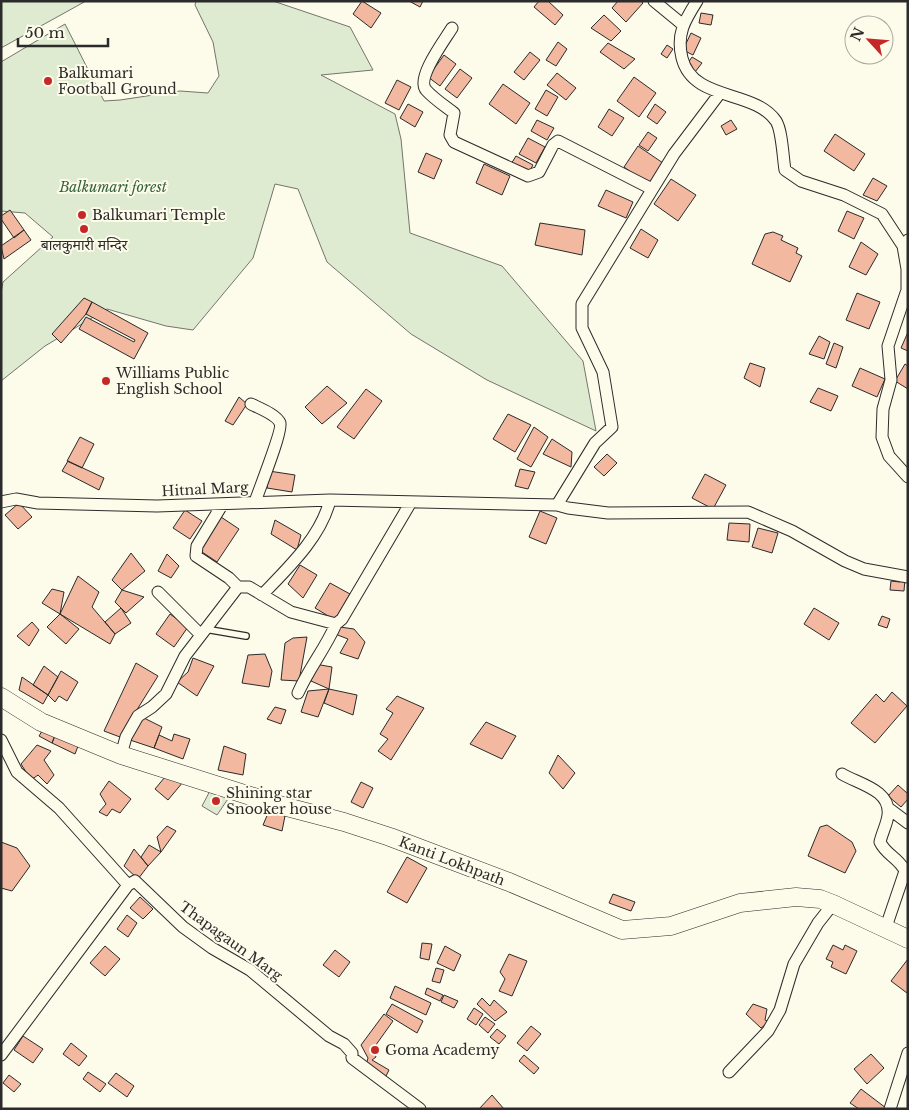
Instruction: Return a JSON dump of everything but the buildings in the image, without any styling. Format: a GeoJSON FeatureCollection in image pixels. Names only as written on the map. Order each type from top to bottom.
{"type":"FeatureCollection","features":[{"type":"Feature","properties":{"kind":"main road","name":"Kanti Lokhpath"},"geometry":{"type":"LineString","coordinates":[[2,700],[41,722],[120,755],[279,805],[344,822],[390,837],[509,882],[622,930],[671,926],[740,903],[796,897],[820,899],[908,938]]}},
{"type":"Feature","properties":{"kind":"street"},"geometry":{"type":"LineString","coordinates":[[654,1],[682,24]]}},
{"type":"Feature","properties":{"kind":"street"},"geometry":{"type":"LineString","coordinates":[[697,1],[682,24],[680,50],[684,67],[693,79],[720,93],[764,109],[777,122],[785,170],[801,181],[844,196],[882,214],[905,243],[907,290],[888,346],[892,380],[883,409],[882,437],[889,456],[908,478]]}},
{"type":"Feature","properties":{"kind":"street"},"geometry":{"type":"LineString","coordinates":[[452,28],[426,72],[422,83],[426,90],[454,113],[450,135],[454,142],[528,176],[539,172],[553,145],[558,141],[652,189]]}},
{"type":"Feature","properties":{"kind":"street"},"geometry":{"type":"LineString","coordinates":[[557,505],[595,443],[612,427],[603,372],[582,328],[582,304],[674,154],[720,93]]}},
{"type":"Feature","properties":{"kind":"street"},"geometry":{"type":"LineString","coordinates":[[251,404],[277,419],[281,424],[281,433],[272,452],[255,502]]}},
{"type":"Feature","properties":{"kind":"street","name":"Hitnal Marg"},"geometry":{"type":"LineString","coordinates":[[1,502],[16,499],[38,503],[222,505],[330,500],[557,505],[608,513],[748,512],[780,525],[851,564],[864,569],[908,578]]}},
{"type":"Feature","properties":{"kind":"street"},"geometry":{"type":"LineString","coordinates":[[262,595],[307,545],[328,511],[330,500]]}},
{"type":"Feature","properties":{"kind":"street"},"geometry":{"type":"LineString","coordinates":[[298,693],[307,672],[325,649],[336,624],[342,620],[411,502]]}},
{"type":"Feature","properties":{"kind":"street"},"geometry":{"type":"LineString","coordinates":[[222,505],[197,546],[196,556],[229,578],[238,587],[248,587],[291,612],[336,624]]}},
{"type":"Feature","properties":{"kind":"street"},"geometry":{"type":"LineString","coordinates":[[120,755],[126,737],[138,716],[152,707],[166,694],[185,656],[238,587]]}},
{"type":"Feature","properties":{"kind":"street"},"geometry":{"type":"LineString","coordinates":[[158,592],[203,632]]}},
{"type":"Feature","properties":{"kind":"street","name":"Thapagaun Marg"},"geometry":{"type":"LineString","coordinates":[[1,740],[17,772],[59,808],[128,884],[135,882],[182,927],[212,948],[250,970],[329,1036],[344,1044],[352,1053],[352,1058],[420,1109]]}},
{"type":"Feature","properties":{"kind":"street"},"geometry":{"type":"LineString","coordinates":[[842,774],[880,793],[888,802],[888,816],[880,842],[884,850],[901,863],[906,870],[886,927]]}},
{"type":"Feature","properties":{"kind":"street"},"geometry":{"type":"LineString","coordinates":[[888,808],[908,823]]}},
{"type":"Feature","properties":{"kind":"street"},"geometry":{"type":"LineString","coordinates":[[1,1055],[128,884]]}},
{"type":"Feature","properties":{"kind":"street"},"geometry":{"type":"LineString","coordinates":[[729,1072],[768,1031],[780,1010],[794,964],[818,924],[833,904]]}},
{"type":"Feature","properties":{"kind":"street"},"geometry":{"type":"LineString","coordinates":[[890,1109],[908,1053]]}},
{"type":"Feature","properties":{"kind":"lane"},"geometry":{"type":"LineString","coordinates":[[203,632],[246,636]]}},
{"type":"Feature","properties":{"kind":"green space"},"geometry":{"type":"Polygon","coordinates":[[[1,1],[86,1],[1,48],[1,1]]]}},
{"type":"Feature","properties":{"kind":"green space","name":"Balkumari forest"},"geometry":{"type":"Polygon","coordinates":[[[196,1],[273,1],[350,27],[373,70],[321,75],[395,114],[401,139],[410,233],[502,266],[583,361],[596,431],[487,380],[411,334],[327,262],[298,189],[275,184],[253,258],[193,330],[166,326],[107,309],[45,346],[1,381],[1,293],[3,282],[53,237],[25,213],[1,211],[1,62],[65,24],[104,101],[180,91],[208,93],[219,76],[213,42],[195,5],[196,1]]]}},
{"type":"Feature","properties":{"kind":"green space","name":"Shining star Snooker house"},"geometry":{"type":"Polygon","coordinates":[[[212,787],[230,796],[217,815],[202,806],[212,787]]]}},
{"type":"Feature","properties":{"kind":"place","name":"Balkumari Football Ground"},"geometry":{"type":"Point","coordinates":[48,81]}},
{"type":"Feature","properties":{"kind":"place","name":"Balkumari Temple"},"geometry":{"type":"Point","coordinates":[82,215]}},
{"type":"Feature","properties":{"kind":"place","name":"बालकुमारी मन्दिर"},"geometry":{"type":"Point","coordinates":[84,229]}},
{"type":"Feature","properties":{"kind":"place","name":"Williams Public English School"},"geometry":{"type":"Point","coordinates":[106,381]}},
{"type":"Feature","properties":{"kind":"place","name":"Shining star Snooker house"},"geometry":{"type":"Point","coordinates":[216,801]}},
{"type":"Feature","properties":{"kind":"place","name":"Goma Academy"},"geometry":{"type":"Point","coordinates":[375,1050]}}]}
